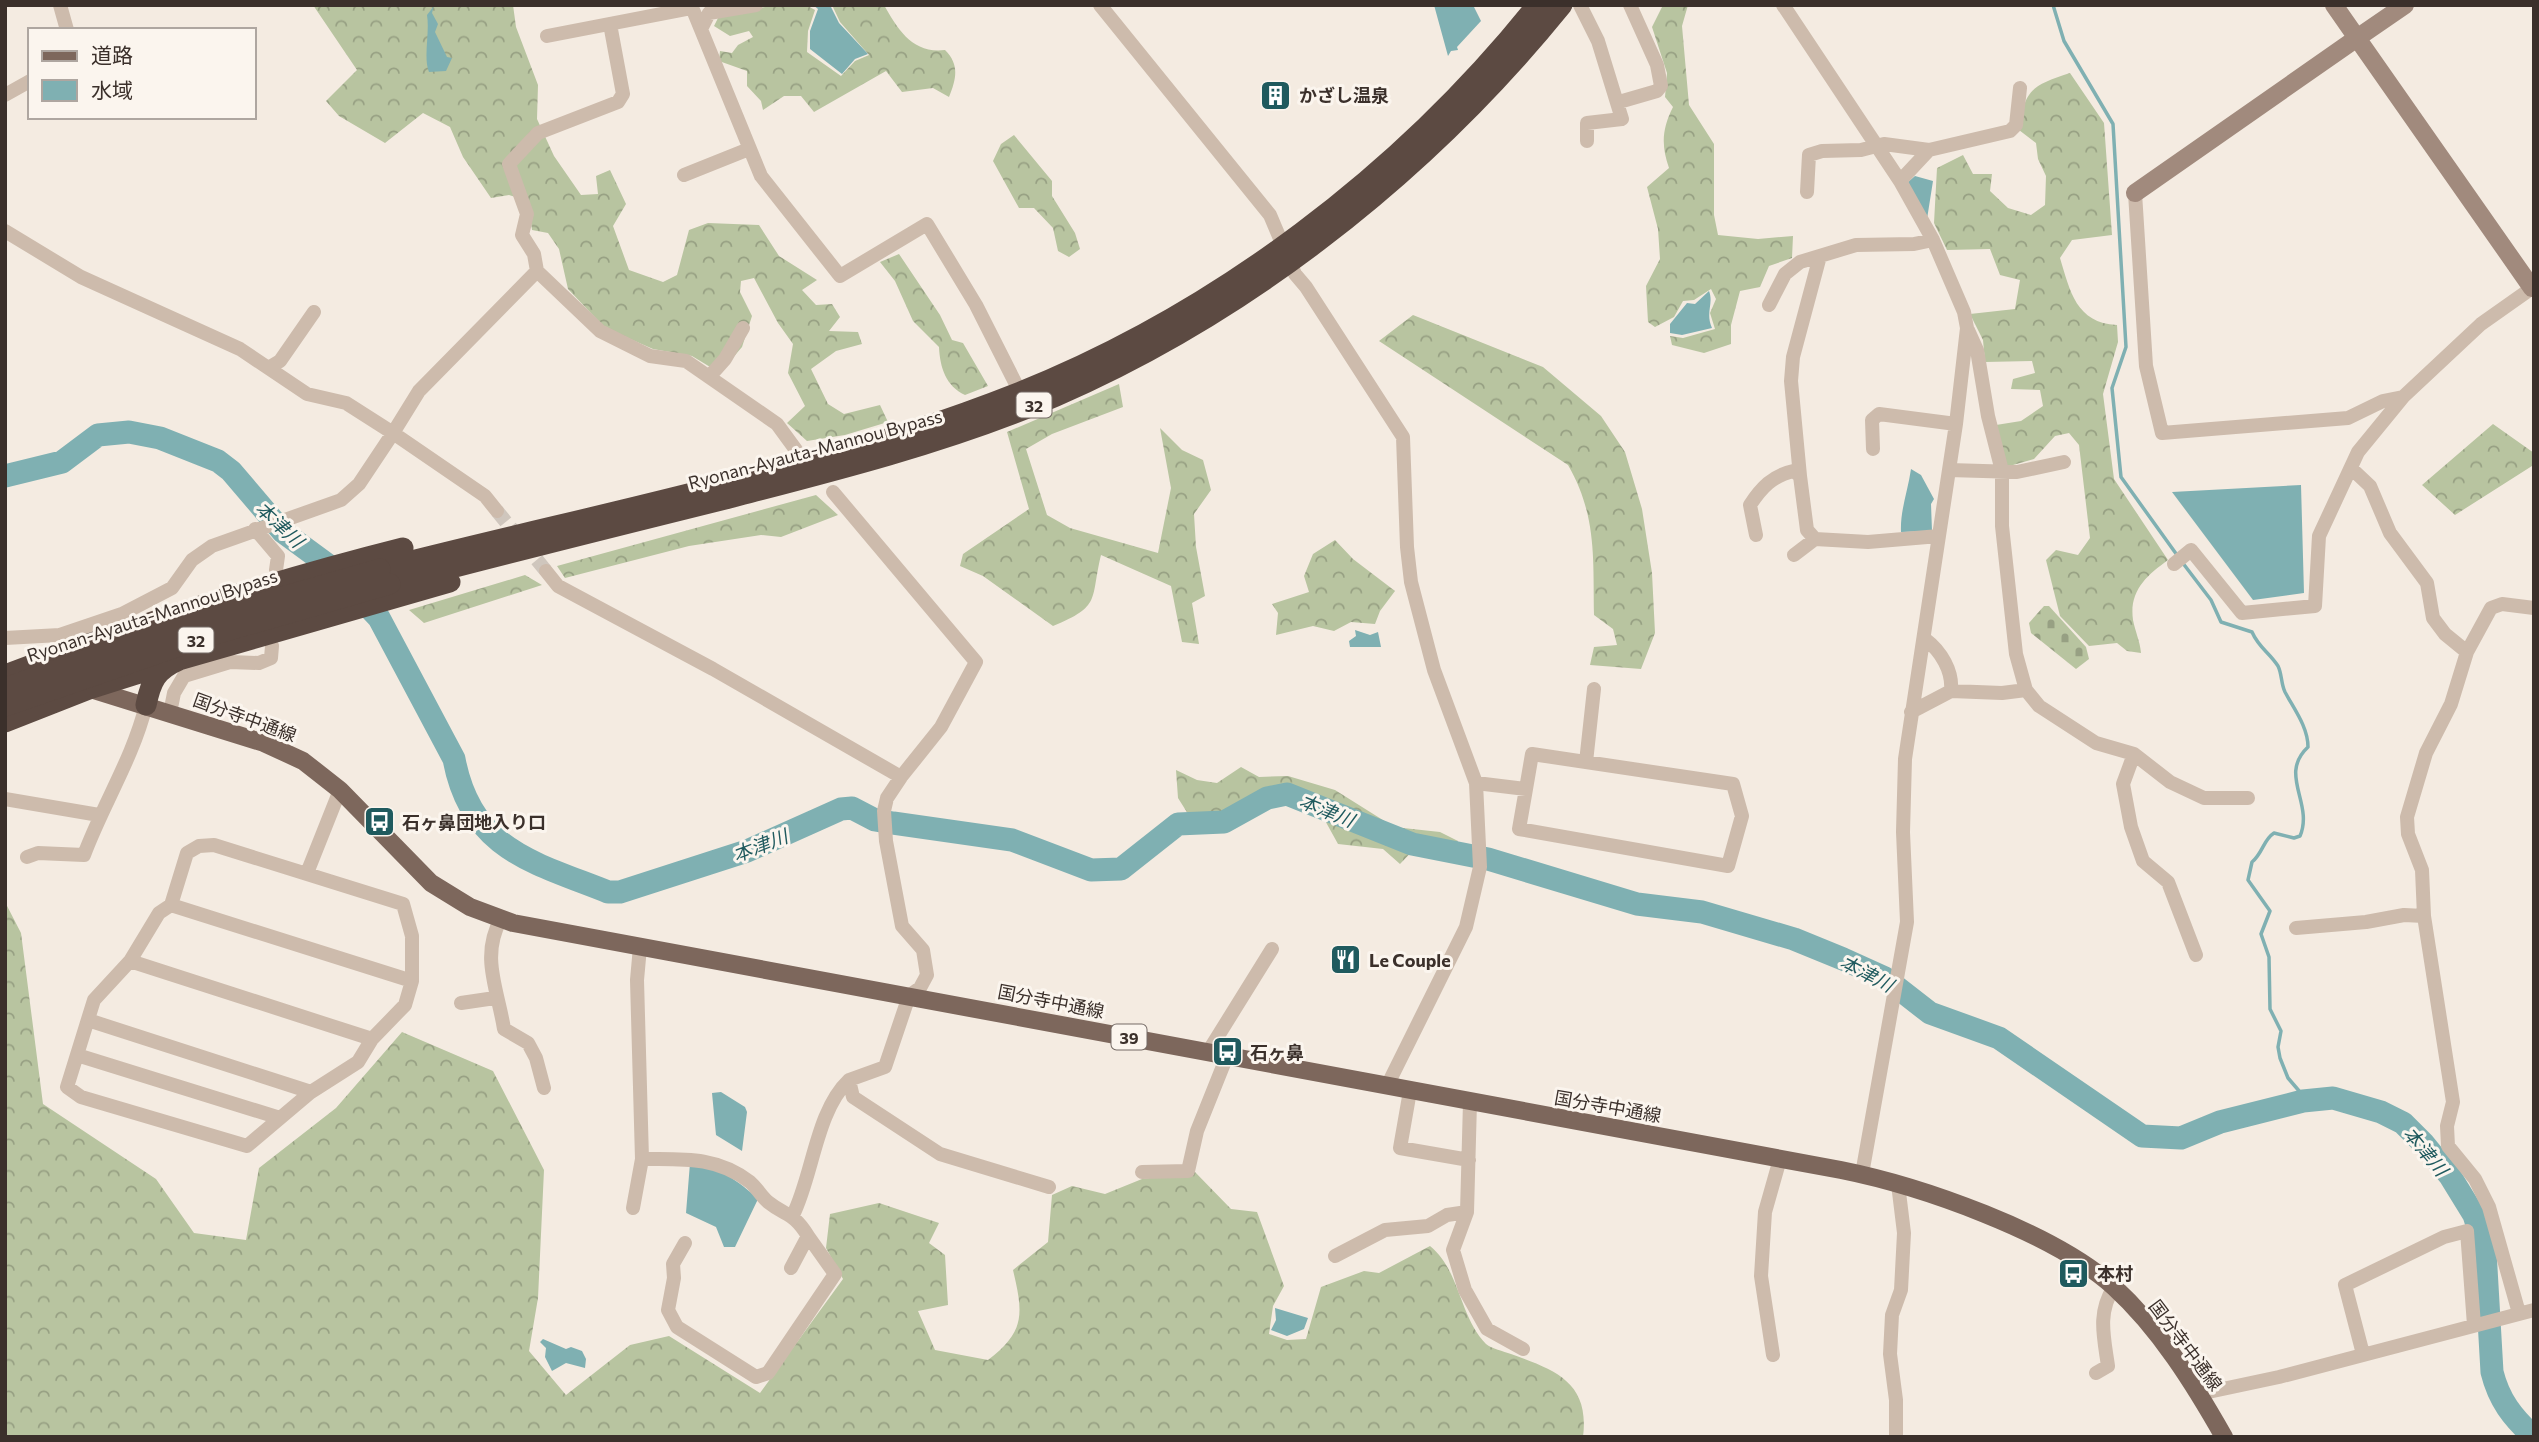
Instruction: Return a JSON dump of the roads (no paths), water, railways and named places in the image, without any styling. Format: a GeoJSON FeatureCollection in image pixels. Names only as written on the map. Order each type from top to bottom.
{"type":"FeatureCollection","features":[{"type":"Feature","properties":{"kind":"highway","name":"Ryonan-Ayauta-Mannou Bypass"},"geometry":{"type":"LineString","coordinates":[[1287,253],[1400,151],[1512,37],[1537,5]]}},
{"type":"Feature","properties":{"kind":"highway","name":"Ryonan-Ayauta-Mannou Bypass"},"geometry":{"type":"LineString","coordinates":[[5,688],[199,621],[697,498],[872,443],[1023,400],[1287,253],[1410,165],[1467,112],[1525,50],[1562,5]]}},
{"type":"Feature","properties":{"kind":"highway"},"geometry":{"type":"LineString","coordinates":[[10,670],[285,574],[385,576],[697,498]]}},
{"type":"Feature","properties":{"kind":"highway","name":"Ryonan-Ayauta-Mannou Bypass"},"geometry":{"type":"LineString","coordinates":[[5,706],[385,576]]}},
{"type":"Feature","properties":{"kind":"highway"},"geometry":{"type":"LineString","coordinates":[[5,722],[89,689],[323,618],[385,576]]}},
{"type":"Feature","properties":{"kind":"highway"},"geometry":{"type":"LineString","coordinates":[[146,705],[154,676],[179,660]]}},
{"type":"Feature","properties":{"kind":"main road","name":"国分寺中通線"},"geometry":{"type":"LineString","coordinates":[[10,670],[146,705],[284,751],[312,767],[340,790],[431,883],[470,907],[501,919],[1862,1174],[1898,1184],[2003,1223],[2055,1247],[2114,1287],[2165,1345],[2199,1394],[2224,1437]]}},
{"type":"Feature","properties":{"kind":"street"},"geometry":{"type":"LineString","coordinates":[[60,5],[66,28]]}},
{"type":"Feature","properties":{"kind":"street"},"geometry":{"type":"LineString","coordinates":[[701,29],[709,13],[756,5]]}},
{"type":"Feature","properties":{"kind":"street"},"geometry":{"type":"LineString","coordinates":[[1100,5],[1270,215],[1295,274],[1306,286],[1403,437],[1411,582],[1434,670],[1476,783],[1481,850],[1480,867],[1466,927],[1387,1086]]}},
{"type":"Feature","properties":{"kind":"street"},"geometry":{"type":"LineString","coordinates":[[1580,5],[1598,41],[1619,102],[1622,119],[1587,123],[1587,141]]}},
{"type":"Feature","properties":{"kind":"street"},"geometry":{"type":"LineString","coordinates":[[1619,102],[1657,91],[1661,86],[1657,65],[1630,5]]}},
{"type":"Feature","properties":{"kind":"street"},"geometry":{"type":"LineString","coordinates":[[1783,5],[1900,181],[1933,240],[1964,312],[1966,328],[1956,424],[1905,759],[1903,832],[1907,922],[1862,1174]]}},
{"type":"Feature","properties":{"kind":"street"},"geometry":{"type":"LineString","coordinates":[[2180,560],[2191,550],[2242,613],[2315,606],[2319,536],[2353,470],[2358,452],[2403,397],[2481,324],[2532,288],[2334,5]]}},
{"type":"Feature","properties":{"kind":"street"},"geometry":{"type":"LineString","coordinates":[[2403,397],[2383,401],[2348,418],[2162,433],[2146,366],[2135,193],[2405,5]]}},
{"type":"Feature","properties":{"kind":"street"},"geometry":{"type":"LineString","coordinates":[[547,36],[692,7],[761,176],[840,276],[928,224],[976,304],[1023,400]]}},
{"type":"Feature","properties":{"kind":"street"},"geometry":{"type":"LineString","coordinates":[[610,24],[623,94],[618,102],[538,133],[509,164],[527,214],[522,235],[534,254],[537,271],[600,331],[650,356],[686,361],[776,424],[796,450]]}},
{"type":"Feature","properties":{"kind":"street"},"geometry":{"type":"LineString","coordinates":[[5,95],[28,81]]}},
{"type":"Feature","properties":{"kind":"street"},"geometry":{"type":"LineString","coordinates":[[1807,192],[1809,155],[1822,151],[1861,150],[1877,145],[1929,150],[2010,131],[2016,125],[2020,88]]}},
{"type":"Feature","properties":{"kind":"street"},"geometry":{"type":"LineString","coordinates":[[684,175],[749,149]]}},
{"type":"Feature","properties":{"kind":"street"},"geometry":{"type":"LineString","coordinates":[[1900,181],[1929,150]]}},
{"type":"Feature","properties":{"kind":"street"},"geometry":{"type":"LineString","coordinates":[[5,231],[80,277],[240,349],[307,394],[345,403],[485,496],[498,511]]}},
{"type":"Feature","properties":{"kind":"street"},"geometry":{"type":"LineString","coordinates":[[1769,305],[1785,274],[1800,262],[1856,245],[1877,242],[1914,244],[1933,240]]}},
{"type":"Feature","properties":{"kind":"street"},"geometry":{"type":"LineString","coordinates":[[1815,539],[1807,530],[1792,369],[1820,256]]}},
{"type":"Feature","properties":{"kind":"street"},"geometry":{"type":"LineString","coordinates":[[5,638],[60,635],[122,614],[172,587],[192,560],[212,545],[341,499],[359,484],[419,391],[537,271]]}},
{"type":"Feature","properties":{"kind":"street"},"geometry":{"type":"LineString","coordinates":[[270,367],[280,361],[314,312]]}},
{"type":"Feature","properties":{"kind":"street"},"geometry":{"type":"LineString","coordinates":[[709,377],[743,328]]}},
{"type":"Feature","properties":{"kind":"street"},"geometry":{"type":"LineString","coordinates":[[1966,328],[1977,350],[1987,416],[2002,471],[2001,526],[2016,654],[2026,690],[2039,706],[2096,743],[2134,754],[2170,782],[2204,798],[2248,798]]}},
{"type":"Feature","properties":{"kind":"street"},"geometry":{"type":"LineString","coordinates":[[1962,370],[1980,371]]}},
{"type":"Feature","properties":{"kind":"street"},"geometry":{"type":"LineString","coordinates":[[1873,449],[1872,420],[1879,414],[1956,424]]}},
{"type":"Feature","properties":{"kind":"street"},"geometry":{"type":"LineString","coordinates":[[1949,470],[2017,472],[2064,462]]}},
{"type":"Feature","properties":{"kind":"street"},"geometry":{"type":"LineString","coordinates":[[2353,470],[2370,486],[2395,541],[2427,583],[2433,618],[2445,634],[2467,652]]}},
{"type":"Feature","properties":{"kind":"street"},"geometry":{"type":"LineString","coordinates":[[1756,535],[1749,505],[1762,488],[1781,474],[1794,471],[1800,476]]}},
{"type":"Feature","properties":{"kind":"street"},"geometry":{"type":"LineString","coordinates":[[793,1215],[802,1196],[834,1099],[849,1080],[885,1067],[909,996],[920,988],[927,975],[923,950],[902,926],[886,841],[884,811],[887,798],[901,777],[941,727],[976,662],[833,492]]}},
{"type":"Feature","properties":{"kind":"street"},"geometry":{"type":"LineString","coordinates":[[259,528],[278,556],[285,574]]}},
{"type":"Feature","properties":{"kind":"street"},"geometry":{"type":"LineString","coordinates":[[1794,555],[1815,539],[1868,542],[1939,536]]}},
{"type":"Feature","properties":{"kind":"street"},"geometry":{"type":"LineString","coordinates":[[546,571],[558,586],[713,668],[901,777]]}},
{"type":"Feature","properties":{"kind":"street"},"geometry":{"type":"LineString","coordinates":[[2519,1313],[2489,1207],[2475,1179],[2448,1146],[2447,1126],[2453,1102],[2424,916],[2422,870],[2408,834],[2407,817],[2417,778],[2451,704],[2467,652],[2491,608],[2502,604],[2534,608]]}},
{"type":"Feature","properties":{"kind":"street"},"geometry":{"type":"LineString","coordinates":[[1925,639],[1935,646],[1952,677],[1951,691]]}},
{"type":"Feature","properties":{"kind":"street"},"geometry":{"type":"LineString","coordinates":[[170,713],[174,693],[184,676],[230,662],[259,663],[271,658],[272,646]]}},
{"type":"Feature","properties":{"kind":"street"},"geometry":{"type":"LineString","coordinates":[[1586,762],[1594,689]]}},
{"type":"Feature","properties":{"kind":"street"},"geometry":{"type":"LineString","coordinates":[[1911,712],[1951,691],[2002,693],[2026,690]]}},
{"type":"Feature","properties":{"kind":"street"},"geometry":{"type":"LineString","coordinates":[[27,857],[38,853],[84,855],[99,815],[134,746],[146,705]]}},
{"type":"Feature","properties":{"kind":"street"},"geometry":{"type":"LineString","coordinates":[[1532,754],[1733,784],[1742,816],[1728,866],[1519,829],[1526,789],[1532,754]]}},
{"type":"Feature","properties":{"kind":"street"},"geometry":{"type":"LineString","coordinates":[[2134,754],[2123,784],[2131,827],[2143,861],[2168,882],[2196,955]]}},
{"type":"Feature","properties":{"kind":"street"},"geometry":{"type":"LineString","coordinates":[[1476,783],[1526,789]]}},
{"type":"Feature","properties":{"kind":"street"},"geometry":{"type":"LineString","coordinates":[[307,873],[340,790]]}},
{"type":"Feature","properties":{"kind":"street"},"geometry":{"type":"LineString","coordinates":[[5,799],[99,815]]}},
{"type":"Feature","properties":{"kind":"street"},"geometry":{"type":"LineString","coordinates":[[214,845],[307,873],[403,904],[412,936],[412,981],[405,1005],[372,1039],[358,1062],[311,1092],[247,1146],[80,1097],[68,1087],[94,1000],[130,961],[159,913],[171,905],[187,853],[199,846],[214,845]]}},
{"type":"Feature","properties":{"kind":"street"},"geometry":{"type":"LineString","coordinates":[[171,905],[412,981]]}},
{"type":"Feature","properties":{"kind":"street"},"geometry":{"type":"LineString","coordinates":[[2295,928],[2365,922],[2404,915],[2424,916]]}},
{"type":"Feature","properties":{"kind":"street"},"geometry":{"type":"LineString","coordinates":[[501,919],[493,934],[489,961],[495,998],[504,1028],[528,1043],[536,1058],[544,1088]]}},
{"type":"Feature","properties":{"kind":"street"},"geometry":{"type":"LineString","coordinates":[[633,1209],[642,1159],[637,980],[640,947]]}},
{"type":"Feature","properties":{"kind":"street"},"geometry":{"type":"LineString","coordinates":[[1208,1052],[1272,949]]}},
{"type":"Feature","properties":{"kind":"street"},"geometry":{"type":"LineString","coordinates":[[130,961],[154,971],[372,1039]]}},
{"type":"Feature","properties":{"kind":"street"},"geometry":{"type":"LineString","coordinates":[[461,1003],[495,998]]}},
{"type":"Feature","properties":{"kind":"street"},"geometry":{"type":"LineString","coordinates":[[88,1020],[311,1092]]}},
{"type":"Feature","properties":{"kind":"street"},"geometry":{"type":"LineString","coordinates":[[77,1055],[280,1118]]}},
{"type":"Feature","properties":{"kind":"street"},"geometry":{"type":"LineString","coordinates":[[1142,1172],[1188,1171],[1197,1130],[1227,1056]]}},
{"type":"Feature","properties":{"kind":"street"},"geometry":{"type":"LineString","coordinates":[[849,1080],[853,1097],[940,1154],[1049,1186]]}},
{"type":"Feature","properties":{"kind":"street"},"geometry":{"type":"LineString","coordinates":[[1410,1091],[1400,1148],[1469,1160]]}},
{"type":"Feature","properties":{"kind":"street"},"geometry":{"type":"LineString","coordinates":[[1470,1102],[1467,1212],[1453,1250],[1465,1290],[1487,1329],[1523,1349]]}},
{"type":"Feature","properties":{"kind":"street"},"geometry":{"type":"LineString","coordinates":[[642,1159],[704,1159],[727,1167],[751,1183],[768,1202],[793,1215],[835,1274],[768,1373],[756,1377],[677,1327],[668,1310],[674,1278],[673,1264],[685,1243]]}},
{"type":"Feature","properties":{"kind":"street"},"geometry":{"type":"LineString","coordinates":[[1773,1355],[1760,1276],[1765,1212],[1780,1159]]}},
{"type":"Feature","properties":{"kind":"street"},"geometry":{"type":"LineString","coordinates":[[1896,1437],[1896,1400],[1890,1354],[1892,1315],[1901,1290],[1904,1233],[1898,1184]]}},
{"type":"Feature","properties":{"kind":"street"},"geometry":{"type":"LineString","coordinates":[[1335,1256],[1385,1230],[1428,1226],[1447,1215],[1467,1212]]}},
{"type":"Feature","properties":{"kind":"street"},"geometry":{"type":"LineString","coordinates":[[2362,1354],[2345,1285],[2444,1237],[2467,1231],[2477,1324]]}},
{"type":"Feature","properties":{"kind":"street"},"geometry":{"type":"LineString","coordinates":[[791,1268],[808,1236]]}},
{"type":"Feature","properties":{"kind":"street"},"geometry":{"type":"LineString","coordinates":[[2096,1373],[2108,1366],[2101,1318],[2105,1300],[2114,1287]]}},
{"type":"Feature","properties":{"kind":"street"},"geometry":{"type":"LineString","coordinates":[[2199,1394],[2534,1310]]}},
{"type":"Feature","properties":{"kind":"water"},"geometry":{"type":"Polygon","coordinates":[[[813,5],[830,5],[839,23],[868,54],[855,59],[842,74],[810,49],[810,31],[818,9],[813,5]]]}},
{"type":"Feature","properties":{"kind":"water"},"geometry":{"type":"Polygon","coordinates":[[[1434,5],[1473,5],[1481,21],[1457,47],[1458,50],[1451,51],[1448,56],[1434,5]]]}},
{"type":"Feature","properties":{"kind":"water"},"geometry":{"type":"Polygon","coordinates":[[[434,6],[432,13],[438,24],[435,32],[447,57],[452,58],[446,71],[429,72],[427,15],[434,6]]]}},
{"type":"Feature","properties":{"kind":"water"},"geometry":{"type":"Polygon","coordinates":[[[1915,176],[1933,181],[1927,219],[1908,182],[1915,176]]]}},
{"type":"Feature","properties":{"kind":"water"},"geometry":{"type":"Polygon","coordinates":[[[1709,291],[1709,317],[1712,328],[1682,335],[1670,333],[1670,324],[1687,303],[1695,304],[1709,291]]]}},
{"type":"Feature","properties":{"kind":"water"},"geometry":{"type":"Polygon","coordinates":[[[1911,469],[1921,475],[1934,499],[1931,504],[1932,531],[1901,532],[1911,469]]]}},
{"type":"Feature","properties":{"kind":"water"},"geometry":{"type":"Polygon","coordinates":[[[2301,485],[2304,593],[2253,600],[2172,492],[2301,485]]]}},
{"type":"Feature","properties":{"kind":"water"},"geometry":{"type":"Polygon","coordinates":[[[1355,630],[1370,635],[1378,632],[1381,647],[1350,647],[1349,641],[1356,636],[1355,630]]]}},
{"type":"Feature","properties":{"kind":"water"},"geometry":{"type":"Polygon","coordinates":[[[721,1092],[745,1107],[747,1112],[742,1151],[716,1135],[712,1093],[721,1092]]]}},
{"type":"Feature","properties":{"kind":"water"},"geometry":{"type":"Polygon","coordinates":[[[690,1163],[727,1175],[758,1199],[735,1247],[724,1247],[716,1227],[686,1213],[690,1163]]]}},
{"type":"Feature","properties":{"kind":"water"},"geometry":{"type":"Polygon","coordinates":[[[1275,1308],[1308,1318],[1304,1329],[1287,1336],[1271,1330],[1276,1320],[1275,1308]]]}},
{"type":"Feature","properties":{"kind":"water"},"geometry":{"type":"Polygon","coordinates":[[[543,1339],[566,1349],[571,1347],[582,1351],[586,1359],[585,1368],[566,1363],[552,1371],[545,1357],[546,1348],[540,1342],[543,1339]]]}},
{"type":"Feature","properties":{"kind":"waterway"},"geometry":{"type":"LineString","coordinates":[[2053,5],[2064,41],[2113,124],[2126,347],[2112,388],[2121,477],[2177,555]]}},
{"type":"Feature","properties":{"kind":"waterway","name":"本津川"},"geometry":{"type":"LineString","coordinates":[[5,476],[62,462],[98,435],[129,432],[160,438],[218,461],[231,471],[283,532],[332,568],[379,618],[454,759],[462,790],[475,814],[490,833],[531,861],[608,892],[620,892],[747,851],[841,809],[852,808],[875,820],[1012,840],[1091,870],[1121,869],[1178,824],[1224,822],[1267,798],[1287,794],[1412,844],[1488,859],[1637,904],[1702,912],[1794,939],[1885,978],[1930,1013],[1999,1038],[2142,1136],[2181,1138],[2220,1122],[2303,1101],[2333,1098],[2381,1112],[2403,1123],[2424,1144],[2450,1176],[2474,1215],[2485,1251],[2492,1372],[2507,1408],[2534,1437]]}},
{"type":"Feature","properties":{"kind":"waterway"},"geometry":{"type":"LineString","coordinates":[[2182,562],[2211,600],[2221,622],[2252,632],[2278,666],[2284,689],[2306,732],[2308,747],[2296,768],[2303,812],[2300,836],[2294,838],[2274,833],[2270,836],[2252,862],[2248,880],[2270,911],[2261,934],[2269,957],[2270,1009],[2281,1031],[2278,1047],[2280,1058],[2288,1078],[2300,1092],[2303,1101]]}},
{"type":"Feature","properties":{"kind":"tunnel"},"geometry":{"type":"LineString","coordinates":[[497,511],[546,571]]}},
{"type":"Feature","properties":{"kind":"place","name":"かざし温泉"},"geometry":{"type":"Point","coordinates":[1276,95]}},
{"type":"Feature","properties":{"kind":"place","name":"石ヶ鼻団地入り口"},"geometry":{"type":"Point","coordinates":[379,822]}},
{"type":"Feature","properties":{"kind":"place","name":"Le Couple"},"geometry":{"type":"Point","coordinates":[1346,960]}},
{"type":"Feature","properties":{"kind":"place","name":"石ヶ鼻"},"geometry":{"type":"Point","coordinates":[1227,1052]}},
{"type":"Feature","properties":{"kind":"place","name":"本村"},"geometry":{"type":"Point","coordinates":[2074,1273]}}]}
